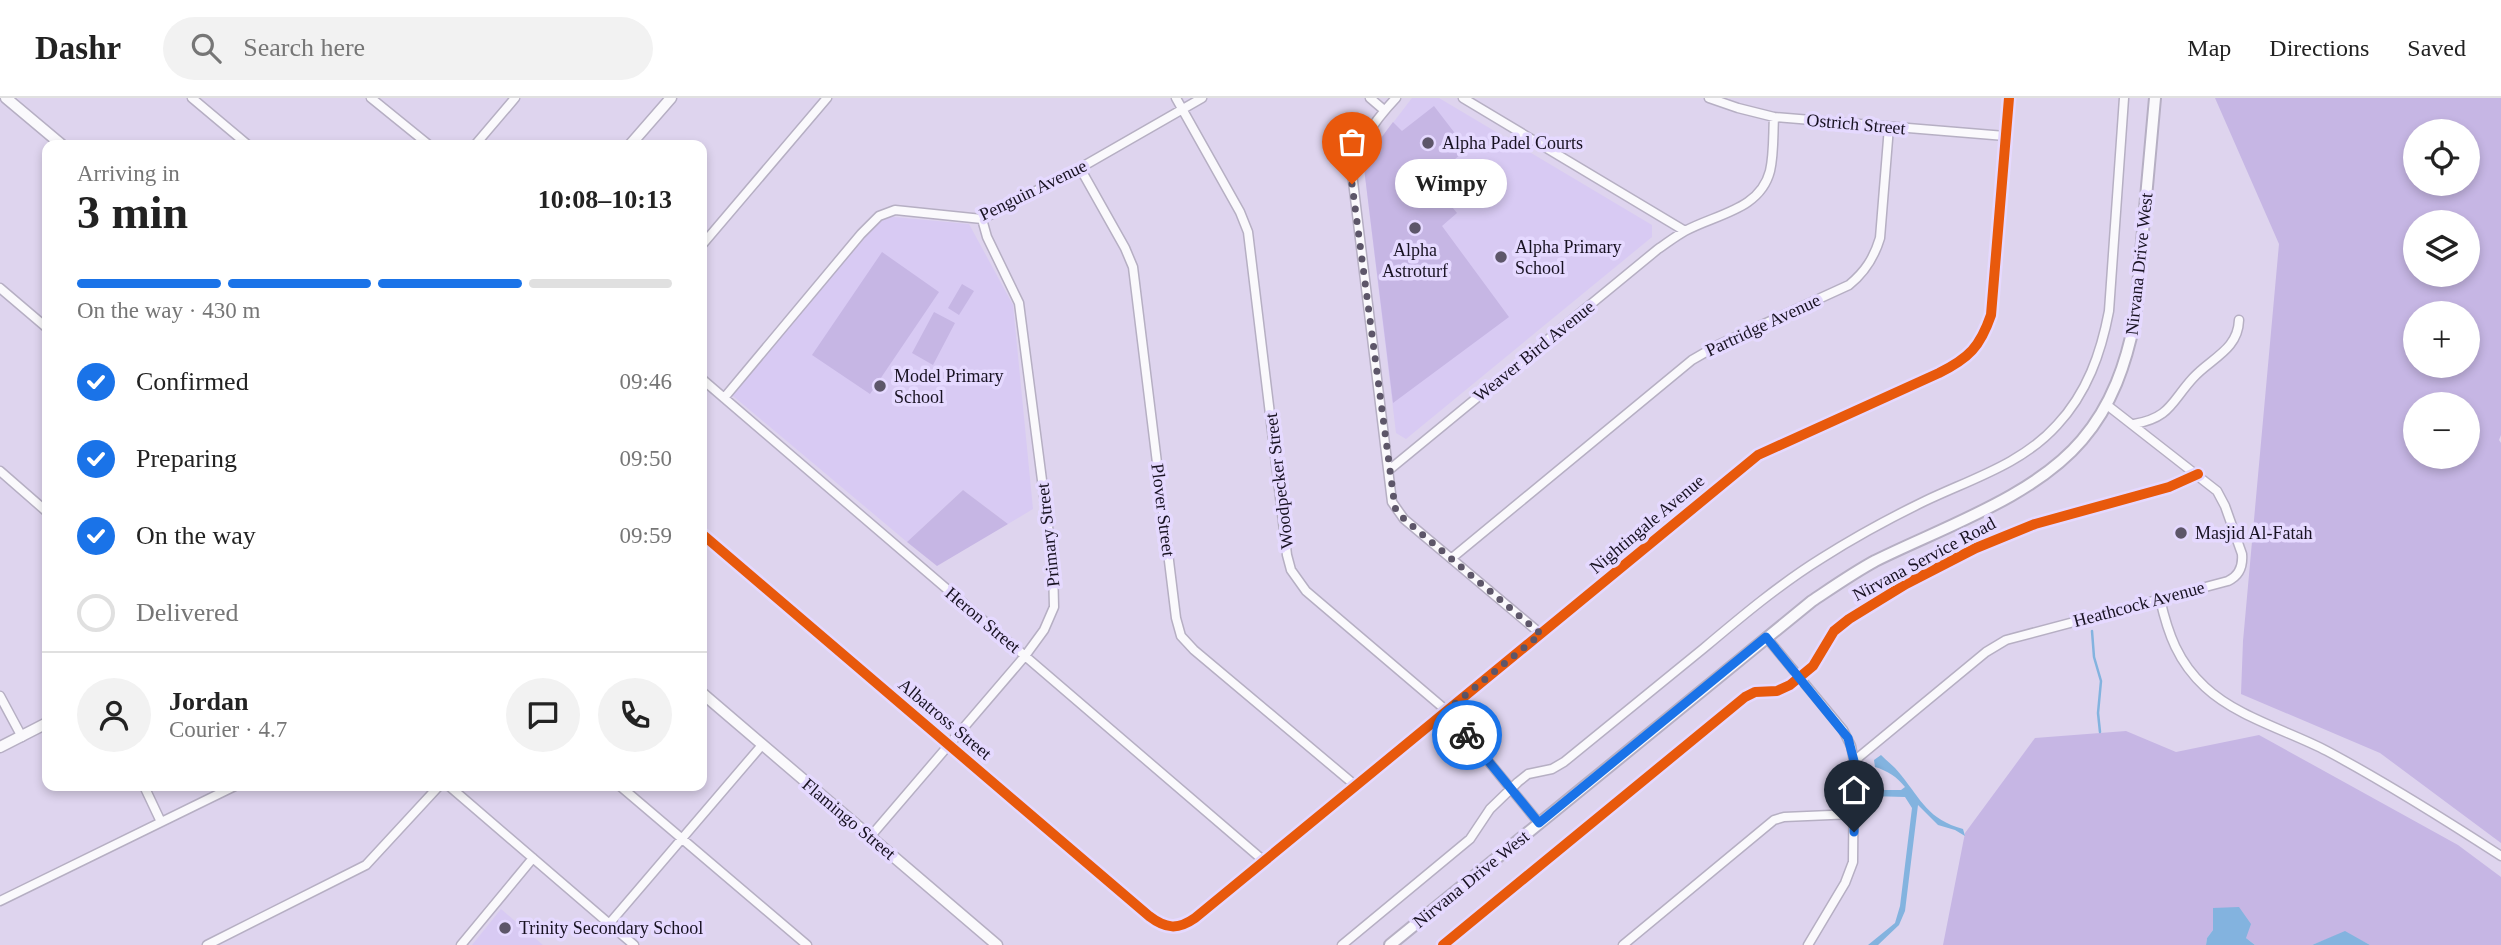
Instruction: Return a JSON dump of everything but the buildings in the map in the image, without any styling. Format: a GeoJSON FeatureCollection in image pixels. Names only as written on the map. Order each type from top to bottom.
{"type":"FeatureCollection","features":[{"type":"Feature","properties":{"kind":"main road","name":"Nirvana Drive West"},"geometry":{"type":"LineString","coordinates":[[1390,945],[1766,637],[1850,576],[2000,501],[2042,476],[2082,440],[2107,405],[2126,359],[2135,319],[2155,98]]}},
{"type":"Feature","properties":{"kind":"street"},"geometry":{"type":"LineString","coordinates":[[6,98],[56,140]]}},
{"type":"Feature","properties":{"kind":"street"},"geometry":{"type":"LineString","coordinates":[[192,98],[242,140]]}},
{"type":"Feature","properties":{"kind":"street"},"geometry":{"type":"LineString","coordinates":[[372,98],[423,140]]}},
{"type":"Feature","properties":{"kind":"street"},"geometry":{"type":"LineString","coordinates":[[479,140],[515,98]]}},
{"type":"Feature","properties":{"kind":"street"},"geometry":{"type":"LineString","coordinates":[[634,140],[671,98]]}},
{"type":"Feature","properties":{"kind":"street"},"geometry":{"type":"LineString","coordinates":[[707,239],[827,98]]}},
{"type":"Feature","properties":{"kind":"street","name":"Woodpecker Street"},"geometry":{"type":"LineString","coordinates":[[1176,98],[1240,212],[1248,232],[1291,570],[1306,591],[1447,710],[1539,823]]}},
{"type":"Feature","properties":{"kind":"street","name":"Penguin Avenue"},"geometry":{"type":"LineString","coordinates":[[724,398],[879,216],[895,210],[906,210],[961,219],[982,219],[1080,168],[1202,98]]}},
{"type":"Feature","properties":{"kind":"street"},"geometry":{"type":"LineString","coordinates":[[1370,98],[1384,110]]}},
{"type":"Feature","properties":{"kind":"street"},"geometry":{"type":"LineString","coordinates":[[1396,98],[1384,110],[1357,150],[1352,173],[1395,508],[1541,634]]}},
{"type":"Feature","properties":{"kind":"street"},"geometry":{"type":"LineString","coordinates":[[1463,98],[1685,231]]}},
{"type":"Feature","properties":{"kind":"street","name":"Ostrich Street"},"geometry":{"type":"LineString","coordinates":[[1709,98],[1774,117],[2005,136]]}},
{"type":"Feature","properties":{"kind":"street","name":"Nightingale Avenue"},"geometry":{"type":"LineString","coordinates":[[1169,928],[1182,926],[1195,918],[1758,455],[1949,368],[1972,353],[1991,315],[2009,98]]}},
{"type":"Feature","properties":{"kind":"street"},"geometry":{"type":"LineString","coordinates":[[1342,945],[1470,839],[1490,809],[1528,774],[1552,769],[1564,762],[1790,579],[1856,537],[1923,502],[2010,462],[2029,451],[2058,424],[2090,377],[2105,334],[2109,311],[2124,98]]}},
{"type":"Feature","properties":{"kind":"street","name":"Weaver Bird Avenue"},"geometry":{"type":"LineString","coordinates":[[1389,470],[1658,249],[1685,231],[1740,207],[1760,191],[1770,169],[1774,117]]}},
{"type":"Feature","properties":{"kind":"street","name":"Partridge Avenue"},"geometry":{"type":"LineString","coordinates":[[1452,558],[1692,360],[1718,345],[1849,285],[1861,275],[1880,239],[1889,127]]}},
{"type":"Feature","properties":{"kind":"street","name":"Plover Street"},"geometry":{"type":"LineString","coordinates":[[1080,168],[1133,267],[1174,605],[1181,636],[1194,650],[1356,786]]}},
{"type":"Feature","properties":{"kind":"street","name":"Primary Street"},"geometry":{"type":"LineString","coordinates":[[870,837],[1026,656],[1052,615],[1055,600],[1053,565],[1019,303],[987,237],[982,219]]}},
{"type":"Feature","properties":{"kind":"street"},"geometry":{"type":"LineString","coordinates":[[0,288],[42,324]]}},
{"type":"Feature","properties":{"kind":"street"},"geometry":{"type":"LineString","coordinates":[[2134,424],[2152,421],[2164,413],[2192,379],[2234,342],[2239,332],[2239,320]]}},
{"type":"Feature","properties":{"kind":"street","name":"Heron Street"},"geometry":{"type":"LineString","coordinates":[[707,383],[1264,861]]}},
{"type":"Feature","properties":{"kind":"street","name":"Heathcock Avenue"},"geometry":{"type":"LineString","coordinates":[[1854,761],[1996,645],[2018,636],[2234,578],[2243,562],[2221,497],[2198,474],[2107,405]]}},
{"type":"Feature","properties":{"kind":"street"},"geometry":{"type":"LineString","coordinates":[[0,471],[42,508]]}},
{"type":"Feature","properties":{"kind":"street","name":"Nirvana Service Road"},"geometry":{"type":"LineString","coordinates":[[1443,945],[1745,697],[1755,692],[1782,689],[1801,677],[1813,666],[1834,631],[1849,619],[1906,584],[1964,554],[2035,524],[2169,487],[2198,474]]}},
{"type":"Feature","properties":{"kind":"street","name":"Albatross Street"},"geometry":{"type":"LineString","coordinates":[[707,538],[1149,916],[1169,928]]}},
{"type":"Feature","properties":{"kind":"street"},"geometry":{"type":"LineString","coordinates":[[2160,599],[2168,634],[2187,668],[2223,702],[2337,757],[2422,804],[2501,856]]}},
{"type":"Feature","properties":{"kind":"street"},"geometry":{"type":"LineString","coordinates":[[1766,637],[1843,730],[1851,746],[1854,761],[1854,850],[1851,871],[1808,945]]}},
{"type":"Feature","properties":{"kind":"street"},"geometry":{"type":"LineString","coordinates":[[0,696],[22,737]]}},
{"type":"Feature","properties":{"kind":"street","name":"Flamingo Street"},"geometry":{"type":"LineString","coordinates":[[707,697],[997,945]]}},
{"type":"Feature","properties":{"kind":"street"},"geometry":{"type":"LineString","coordinates":[[0,747],[42,726]]}},
{"type":"Feature","properties":{"kind":"street"},"geometry":{"type":"LineString","coordinates":[[609,923],[762,744]]}},
{"type":"Feature","properties":{"kind":"street"},"geometry":{"type":"LineString","coordinates":[[146,791],[161,822]]}},
{"type":"Feature","properties":{"kind":"street"},"geometry":{"type":"LineString","coordinates":[[0,901],[225,791]]}},
{"type":"Feature","properties":{"kind":"street"},"geometry":{"type":"LineString","coordinates":[[207,945],[366,865],[434,791]]}},
{"type":"Feature","properties":{"kind":"street"},"geometry":{"type":"LineString","coordinates":[[455,791],[635,945]]}},
{"type":"Feature","properties":{"kind":"street"},"geometry":{"type":"LineString","coordinates":[[626,791],[807,945]]}},
{"type":"Feature","properties":{"kind":"street"},"geometry":{"type":"LineString","coordinates":[[1623,945],[1774,820],[1784,817],[1854,814]]}},
{"type":"Feature","properties":{"kind":"street"},"geometry":{"type":"LineString","coordinates":[[461,945],[533,858]]}},
{"type":"Feature","properties":{"kind":"shaded area","name":"Alpha Primary School"},"geometry":{"type":"Polygon","coordinates":[[[1412,98],[1439,98],[1652,225],[1652,237],[1406,439],[1396,433],[1364,168],[1369,154],[1412,98]]]}},
{"type":"Feature","properties":{"kind":"shaded area"},"geometry":{"type":"Polygon","coordinates":[[[2215,98],[2501,98],[2501,843],[2380,753],[2241,694],[2243,641],[2279,244],[2215,98]]]}},
{"type":"Feature","properties":{"kind":"shaded area"},"geometry":{"type":"Polygon","coordinates":[[[1434,106],[1467,149],[1430,180],[1457,213],[1442,226],[1509,317],[1393,403],[1364,168],[1369,154],[1393,122],[1402,131],[1434,106]]]}},
{"type":"Feature","properties":{"kind":"shaded area","name":"Model Primary School"},"geometry":{"type":"Polygon","coordinates":[[[883,216],[969,224],[1013,305],[1033,509],[1008,524],[963,490],[907,542],[732,395],[883,216]]]}},
{"type":"Feature","properties":{"kind":"shaded area"},"geometry":{"type":"Polygon","coordinates":[[[882,252],[939,292],[870,394],[812,355],[882,252]]]}},
{"type":"Feature","properties":{"kind":"shaded area"},"geometry":{"type":"Polygon","coordinates":[[[962,284],[974,291],[959,315],[948,308],[962,284]]]}},
{"type":"Feature","properties":{"kind":"shaded area"},"geometry":{"type":"Polygon","coordinates":[[[934,312],[955,323],[933,365],[912,353],[934,312]]]}},
{"type":"Feature","properties":{"kind":"shaded area"},"geometry":{"type":"Polygon","coordinates":[[[963,490],[1008,524],[937,566],[907,542],[963,490]]]}},
{"type":"Feature","properties":{"kind":"shaded area"},"geometry":{"type":"Polygon","coordinates":[[[2126,731],[2176,752],[2259,735],[2458,845],[2501,877],[2501,945],[2370,945],[2345,932],[2312,945],[2255,945],[2246,938],[2213,930],[2206,945],[1943,945],[1965,833],[2035,738],[2126,731]]]}},
{"type":"Feature","properties":{"kind":"shaded area","name":"Trinity Secondary School"},"geometry":{"type":"Polygon","coordinates":[[[501,909],[543,945],[472,945],[501,909]]]}},
{"type":"Feature","properties":{"kind":"water"},"geometry":{"type":"Polygon","coordinates":[[[1881,755],[1899,772],[1927,808],[1942,820],[1963,829],[1965,836],[1938,825],[1918,805],[1905,911],[1899,925],[1878,945],[1868,945],[1895,923],[1900,906],[1912,808],[1905,797],[1869,796],[1870,790],[1901,790],[1905,787],[1892,775],[1875,767],[1874,760],[1881,755]]]}},
{"type":"Feature","properties":{"kind":"water"},"geometry":{"type":"Polygon","coordinates":[[[2239,907],[2251,924],[2246,938],[2255,945],[2206,945],[2213,930],[2213,908],[2239,907]]]}},
{"type":"Feature","properties":{"kind":"water"},"geometry":{"type":"Polygon","coordinates":[[[2345,931],[2370,945],[2312,945],[2345,931]]]}},
{"type":"Feature","properties":{"kind":"waterway"},"geometry":{"type":"LineString","coordinates":[[2092,631],[2094,657],[2101,681],[2098,713],[2100,732]]}},
{"type":"Feature","properties":{"kind":"cycle path"},"geometry":{"type":"LineString","coordinates":[[707,538],[1149,916],[1167,926],[1183,925],[1195,918],[1758,455],[1939,373],[1972,350],[1991,315],[2009,98]]}},
{"type":"Feature","properties":{"kind":"cycle path"},"geometry":{"type":"LineString","coordinates":[[1443,945],[1745,697],[1755,692],[1777,691],[1790,685],[1813,666],[1834,631],[1849,619],[1906,584],[1976,548],[2035,524],[2169,487],[2198,474]]}},
{"type":"Feature","properties":{"kind":"way so far"},"geometry":{"type":"LineString","coordinates":[[1352,184],[1392,502],[1404,519],[1541,634],[1447,710],[1467,735]]}},
{"type":"Feature","properties":{"kind":"place","name":"Alpha Padel Courts"},"geometry":{"type":"Point","coordinates":[1428,143]}},
{"type":"Feature","properties":{"kind":"place","name":"Wimpy"},"geometry":{"type":"Point","coordinates":[1352,184]}},
{"type":"Feature","properties":{"kind":"place","name":"Alpha Astroturf"},"geometry":{"type":"Point","coordinates":[1415,228]}},
{"type":"Feature","properties":{"kind":"place","name":"Alpha Primary School"},"geometry":{"type":"Point","coordinates":[1501,257]}},
{"type":"Feature","properties":{"kind":"place","name":"Model Primary School"},"geometry":{"type":"Point","coordinates":[880,386]}},
{"type":"Feature","properties":{"kind":"place","name":"Masjid Al-Fatah"},"geometry":{"type":"Point","coordinates":[2181,533]}},
{"type":"Feature","properties":{"kind":"place","name":"Trinity Secondary School"},"geometry":{"type":"Point","coordinates":[505,928]}},
{"type":"Feature","properties":{"kind":"route"},"geometry":{"type":"LineString","coordinates":[[1467,735],[1539,823],[1766,637],[1848,738],[1854,761],[1854,832]]}}]}
